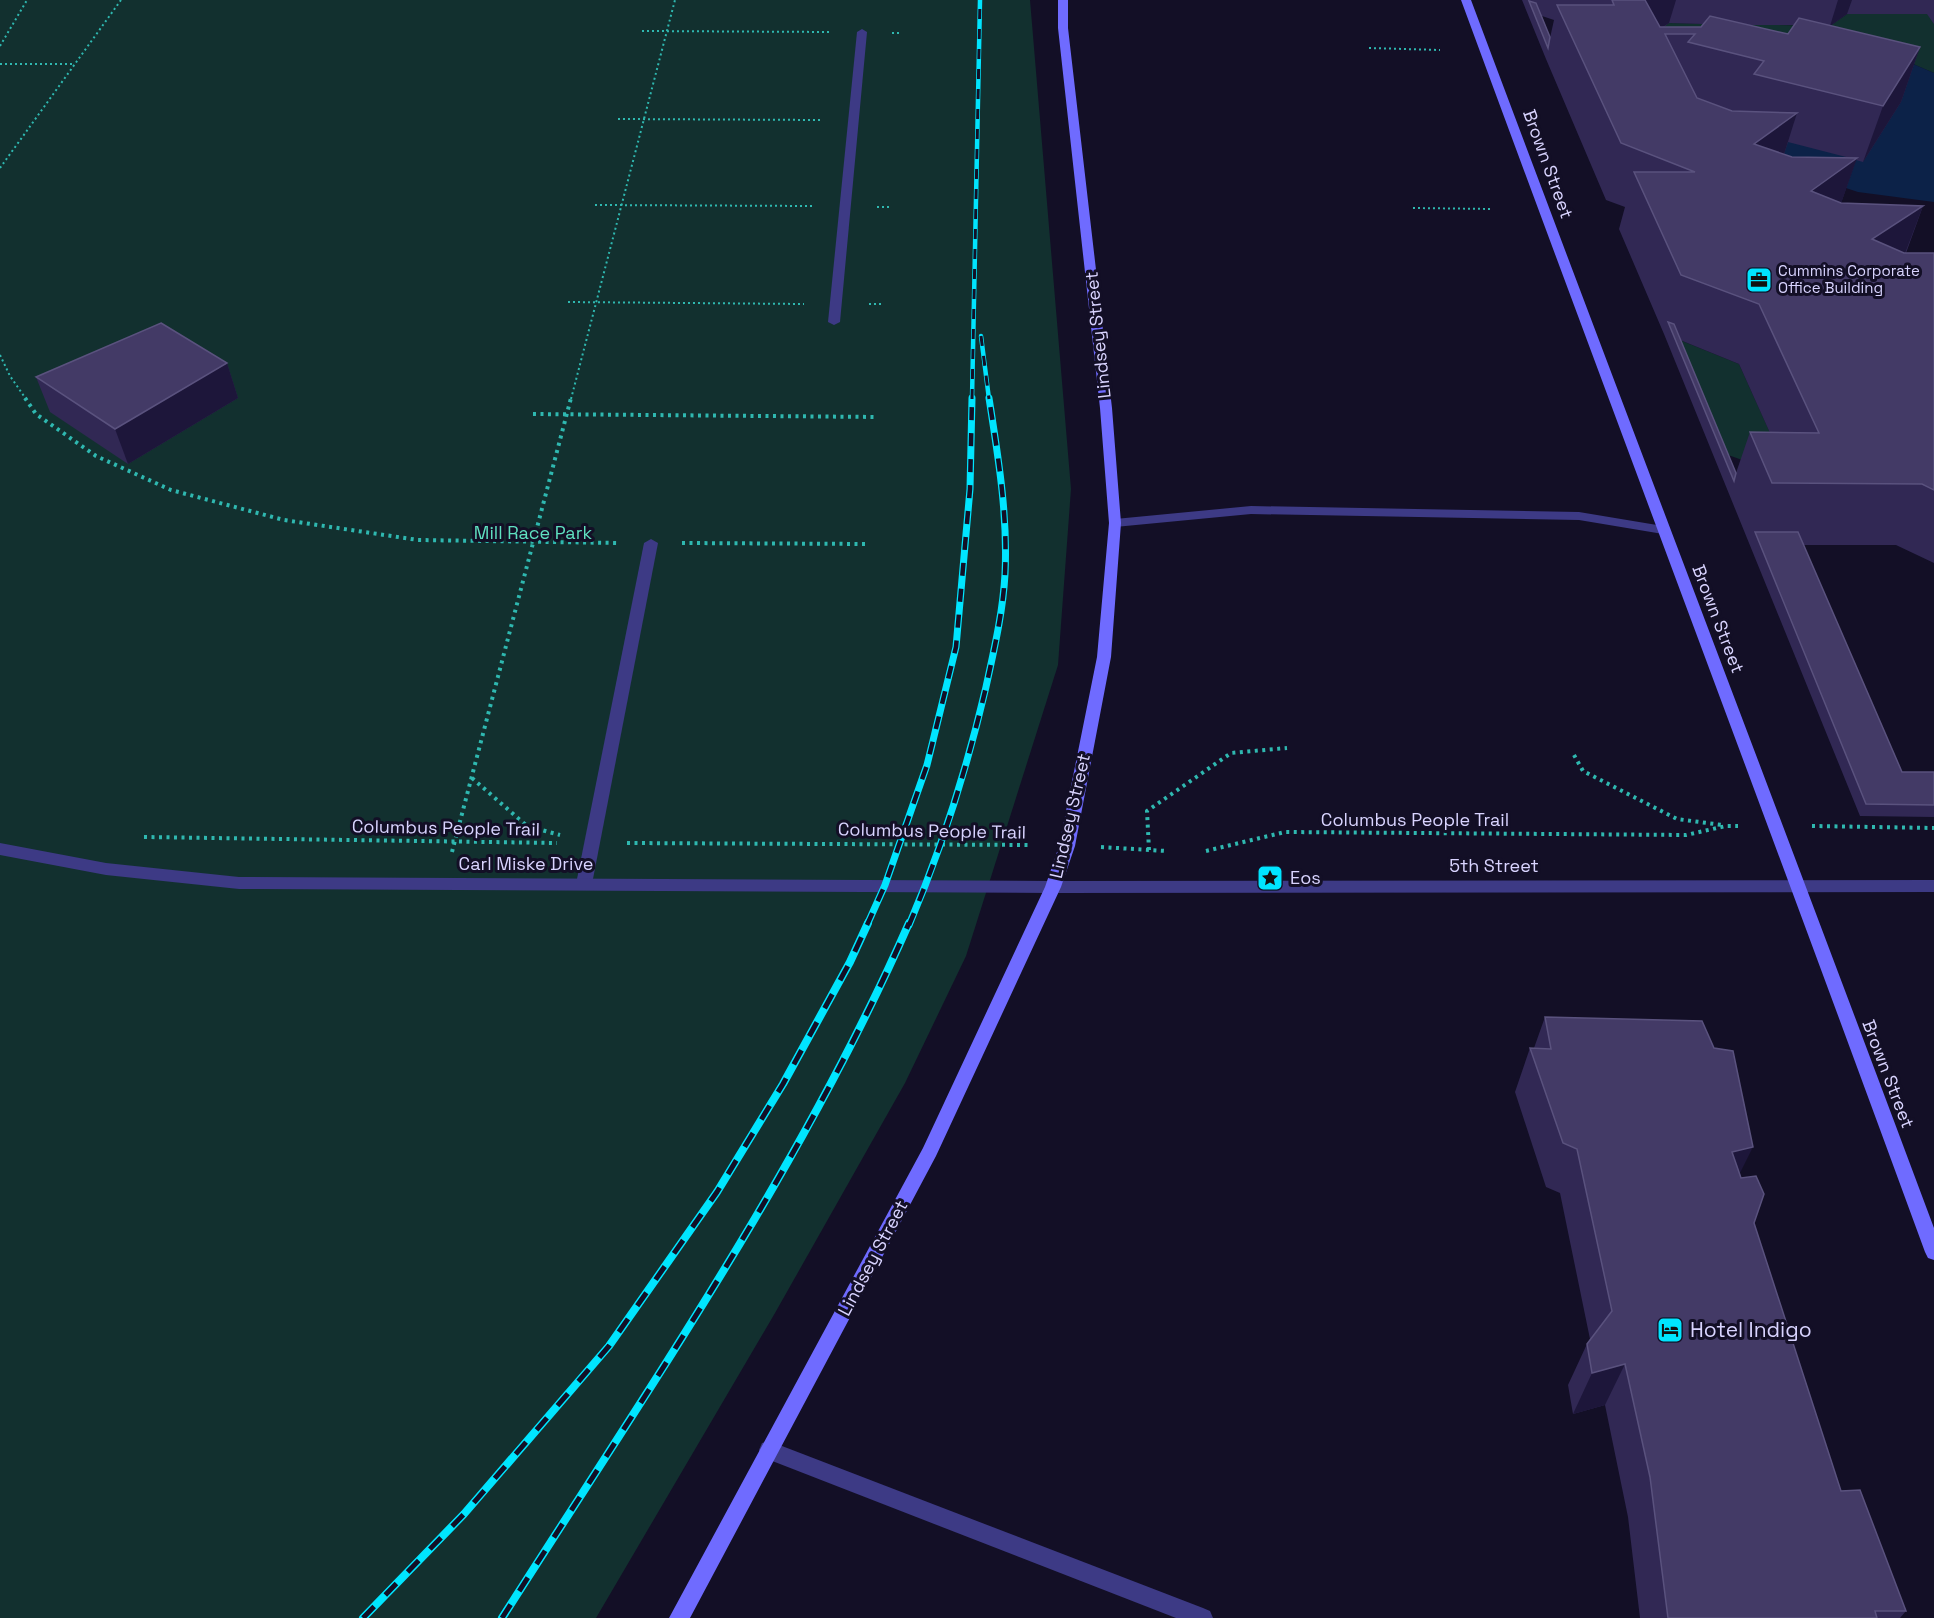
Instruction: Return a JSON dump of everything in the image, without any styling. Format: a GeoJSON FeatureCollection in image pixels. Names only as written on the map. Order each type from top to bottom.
{"type":"FeatureCollection","features":[{"type":"Feature","properties":{"kind":"main road","name":"Lindsey Street"},"geometry":{"type":"LineString","coordinates":[[679,1618],[930,1151],[1053,887],[1067,846],[1104,657],[1116,523],[1106,408],[1064,28],[1063,0]]}},
{"type":"Feature","properties":{"kind":"main road","name":"Brown Street"},"geometry":{"type":"LineString","coordinates":[[1466,0],[1663,530],[1777,826],[1934,1252]]}},
{"type":"Feature","properties":{"kind":"street"},"geometry":{"type":"LineString","coordinates":[[834,322],[862,32]]}},
{"type":"Feature","properties":{"kind":"street"},"geometry":{"type":"LineString","coordinates":[[1116,523],[1251,510],[1579,516],[1663,530]]}},
{"type":"Feature","properties":{"kind":"street"},"geometry":{"type":"LineString","coordinates":[[584,884],[651,543]]}},
{"type":"Feature","properties":{"kind":"street","name":"Carl Miske Drive"},"geometry":{"type":"LineString","coordinates":[[0,849],[106,869],[239,883],[1053,887]]}},
{"type":"Feature","properties":{"kind":"street","name":"5th Street"},"geometry":{"type":"LineString","coordinates":[[1053,887],[1934,886]]}},
{"type":"Feature","properties":{"kind":"street"},"geometry":{"type":"LineString","coordinates":[[769,1450],[1203,1618]]}},
{"type":"Feature","properties":{"kind":"path"},"geometry":{"type":"LineString","coordinates":[[0,46],[27,0]]}},
{"type":"Feature","properties":{"kind":"path"},"geometry":{"type":"LineString","coordinates":[[0,168],[121,0]]}},
{"type":"Feature","properties":{"kind":"path"},"geometry":{"type":"LineString","coordinates":[[444,883],[675,0]]}},
{"type":"Feature","properties":{"kind":"path"},"geometry":{"type":"LineString","coordinates":[[642,32],[901,33]]}},
{"type":"Feature","properties":{"kind":"path"},"geometry":{"type":"LineString","coordinates":[[1369,48],[1440,50]]}},
{"type":"Feature","properties":{"kind":"path"},"geometry":{"type":"LineString","coordinates":[[0,64],[75,64]]}},
{"type":"Feature","properties":{"kind":"path"},"geometry":{"type":"LineString","coordinates":[[618,118],[854,120]]}},
{"type":"Feature","properties":{"kind":"path"},"geometry":{"type":"LineString","coordinates":[[595,205],[890,207]]}},
{"type":"Feature","properties":{"kind":"path"},"geometry":{"type":"LineString","coordinates":[[1413,208],[1493,209]]}},
{"type":"Feature","properties":{"kind":"path"},"geometry":{"type":"LineString","coordinates":[[568,302],[884,304]]}},
{"type":"Feature","properties":{"kind":"path"},"geometry":{"type":"LineString","coordinates":[[0,355],[10,376],[36,414],[96,456],[171,490],[284,520],[418,540],[869,544]]}},
{"type":"Feature","properties":{"kind":"path"},"geometry":{"type":"LineString","coordinates":[[533,414],[878,417]]}},
{"type":"Feature","properties":{"kind":"path"},"geometry":{"type":"LineString","coordinates":[[1149,850],[1147,811],[1231,753],[1287,748]]}},
{"type":"Feature","properties":{"kind":"path"},"geometry":{"type":"LineString","coordinates":[[1574,755],[1583,771],[1677,819],[1726,826]]}},
{"type":"Feature","properties":{"kind":"path"},"geometry":{"type":"LineString","coordinates":[[472,778],[527,826],[592,843]]}},
{"type":"Feature","properties":{"kind":"path","name":"Columbus People Trail"},"geometry":{"type":"LineString","coordinates":[[1203,852],[1285,832],[1686,835],[1726,826],[1934,828]]}},
{"type":"Feature","properties":{"kind":"path","name":"Columbus People Trail"},"geometry":{"type":"LineString","coordinates":[[135,837],[1067,846],[1171,851]]}},
{"type":"Feature","properties":{"kind":"green space","name":"Mill Race Park"},"geometry":{"type":"Polygon","coordinates":[[[0,0],[1030,0],[1071,489],[1058,665],[966,956],[905,1083],[775,1313],[596,1618],[0,1618],[0,0]]]}},
{"type":"Feature","properties":{"kind":"green space"},"geometry":{"type":"Polygon","coordinates":[[[1847,14],[1934,14],[1934,73],[1913,64],[1629,49],[1669,23],[1830,26],[1847,14]]]}},
{"type":"Feature","properties":{"kind":"green space"},"geometry":{"type":"Polygon","coordinates":[[[1670,336],[1739,364],[1790,477],[1717,451],[1670,336]]]}},
{"type":"Feature","properties":{"kind":"water"},"geometry":{"type":"Polygon","coordinates":[[[1913,64],[1934,73],[1934,202],[1858,192],[1828,182],[1698,103],[1863,161],[1900,102],[1913,64]]]}},
{"type":"Feature","properties":{"kind":"building"},"geometry":{"type":"Polygon","coordinates":[[[1612,0],[1645,0],[1660,27],[1701,27],[1710,16],[1788,34],[1799,18],[1920,47],[1883,106],[1754,74],[1764,61],[1688,42],[1695,34],[1665,34],[1697,98],[1732,111],[1797,113],[1754,144],[1792,157],[1857,158],[1811,191],[1841,203],[1923,206],[1872,239],[1904,253],[1934,253],[1934,490],[1922,484],[1772,483],[1750,432],[1819,433],[1759,304],[1681,275],[1634,172],[1695,172],[1621,143],[1557,5],[1614,5],[1612,0]]]}},
{"type":"Feature","properties":{"kind":"building"},"geometry":{"type":"Polygon","coordinates":[[[1529,1],[1536,3],[1550,37],[1548,48],[1529,1]]]}},
{"type":"Feature","properties":{"kind":"building"},"geometry":{"type":"Polygon","coordinates":[[[1668,322],[1674,324],[1736,473],[1734,481],[1668,322]]]}},
{"type":"Feature","properties":{"kind":"building"},"geometry":{"type":"Polygon","coordinates":[[[161,323],[227,363],[115,429],[36,377],[161,323]]]}},
{"type":"Feature","properties":{"kind":"building"},"geometry":{"type":"Polygon","coordinates":[[[1755,532],[1798,532],[1902,772],[1934,772],[1934,805],[1866,804],[1755,532]]]}},
{"type":"Feature","properties":{"kind":"building","name":"Hotel Indigo"},"geometry":{"type":"Polygon","coordinates":[[[1545,1017],[1702,1021],[1714,1048],[1733,1051],[1753,1147],[1732,1152],[1741,1178],[1756,1176],[1764,1194],[1754,1223],[1841,1491],[1860,1490],[1906,1611],[1875,1611],[1877,1618],[1668,1618],[1650,1477],[1625,1364],[1592,1373],[1587,1344],[1612,1311],[1577,1149],[1563,1143],[1530,1048],[1551,1049],[1545,1017]]]}},
{"type":"Feature","properties":{"kind":"railway"},"geometry":{"type":"LineString","coordinates":[[972,399],[980,0]]}},
{"type":"Feature","properties":{"kind":"railway"},"geometry":{"type":"LineString","coordinates":[[981,336],[989,399]]}},
{"type":"Feature","properties":{"kind":"railway"},"geometry":{"type":"LineString","coordinates":[[867,925],[885,885],[927,765],[956,647],[970,489],[972,398]]}},
{"type":"Feature","properties":{"kind":"railway"},"geometry":{"type":"LineString","coordinates":[[909,925],[943,837],[971,748],[1000,617],[1005,574],[1005,530],[1002,486],[989,398]]}},
{"type":"Feature","properties":{"kind":"railway"},"geometry":{"type":"LineString","coordinates":[[363,1618],[464,1514],[609,1346],[717,1192],[783,1084],[850,962],[868,923]]}},
{"type":"Feature","properties":{"kind":"railway"},"geometry":{"type":"LineString","coordinates":[[502,1618],[666,1364],[771,1191],[820,1104],[909,923]]}},
{"type":"Feature","properties":{"kind":"place","name":"Cummins Corporate Office Building"},"geometry":{"type":"Point","coordinates":[1759,280]}},
{"type":"Feature","properties":{"kind":"place","name":"Eos"},"geometry":{"type":"Point","coordinates":[1270,878]}},
{"type":"Feature","properties":{"kind":"place","name":"Hotel Indigo"},"geometry":{"type":"Point","coordinates":[1670,1330]}}]}
